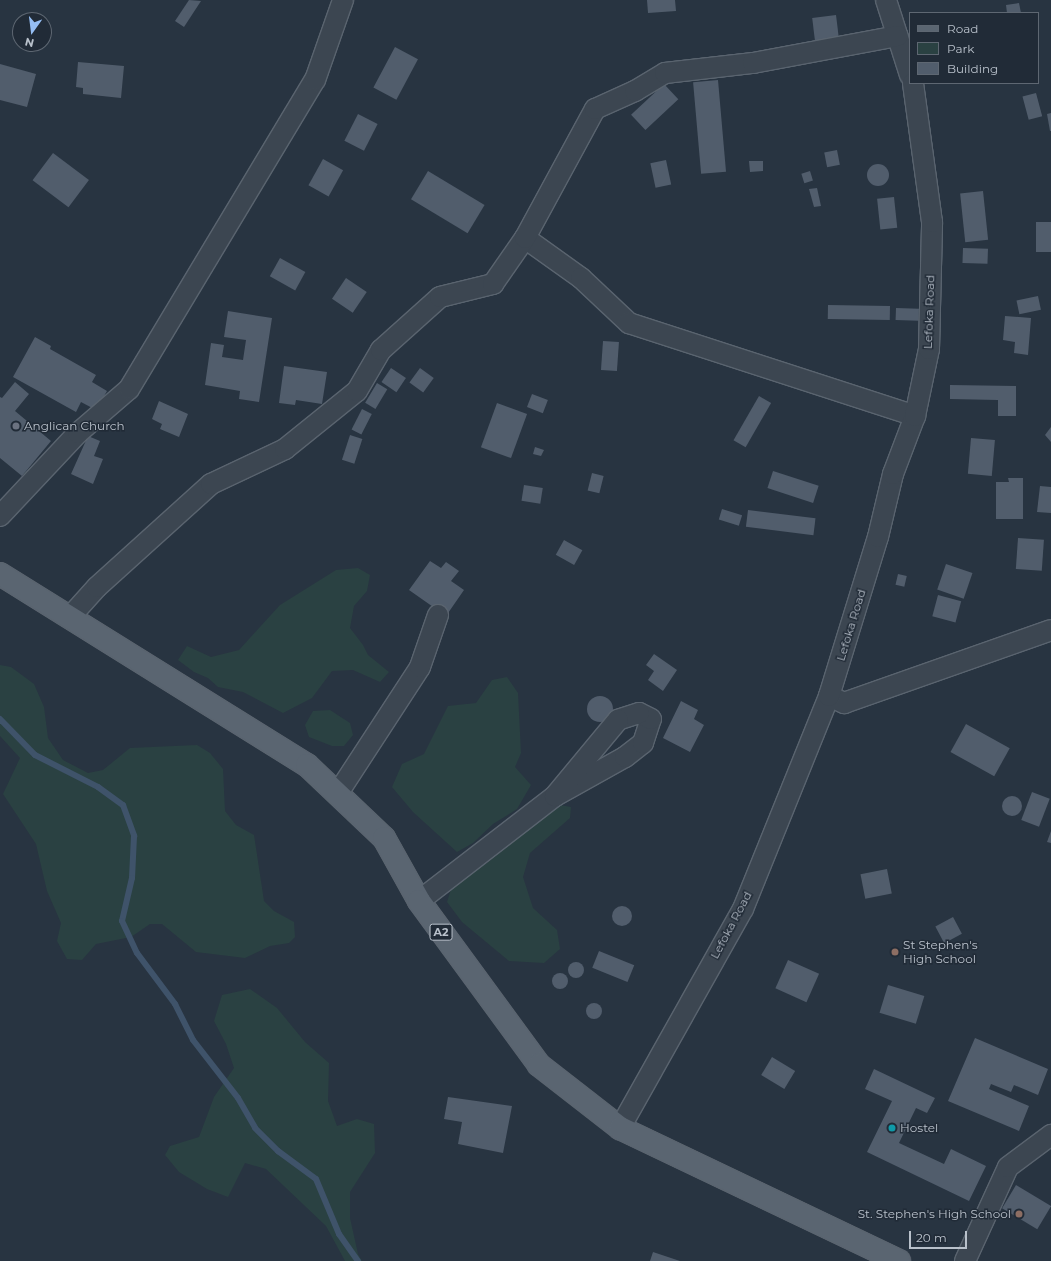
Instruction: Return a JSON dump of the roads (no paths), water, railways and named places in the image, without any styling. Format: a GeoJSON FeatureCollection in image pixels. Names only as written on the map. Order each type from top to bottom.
{"type":"FeatureCollection","features":[{"type":"Feature","properties":{"kind":"main road","name":"A2"},"geometry":{"type":"LineString","coordinates":[[0,574],[307,766],[338,793],[384,838],[419,901],[539,1065],[620,1128],[899,1261]]}},
{"type":"Feature","properties":{"kind":"street"},"geometry":{"type":"LineString","coordinates":[[0,516],[78,433],[129,389],[315,80],[343,0]]}},
{"type":"Feature","properties":{"kind":"street"},"geometry":{"type":"LineString","coordinates":[[886,0],[909,72]]}},
{"type":"Feature","properties":{"kind":"street"},"geometry":{"type":"LineString","coordinates":[[70,617],[97,588],[211,484],[285,449],[357,391],[381,350],[440,297],[493,284],[525,238],[595,109],[635,91],[665,73],[753,63],[897,36]]}},
{"type":"Feature","properties":{"kind":"street","name":"Lefoka Road"},"geometry":{"type":"LineString","coordinates":[[620,1128],[743,908],[829,696],[878,537],[893,474],[915,416],[930,349],[932,222],[913,84]]}},
{"type":"Feature","properties":{"kind":"street"},"geometry":{"type":"LineString","coordinates":[[525,238],[581,278],[629,323],[915,416]]}},
{"type":"Feature","properties":{"kind":"street"},"geometry":{"type":"LineString","coordinates":[[338,793],[420,667],[438,616]]}},
{"type":"Feature","properties":{"kind":"street"},"geometry":{"type":"LineString","coordinates":[[829,696],[844,703],[1051,630]]}},
{"type":"Feature","properties":{"kind":"street"},"geometry":{"type":"LineString","coordinates":[[419,901],[555,796],[625,757],[643,743],[651,719],[638,713],[618,720],[555,796]]}},
{"type":"Feature","properties":{"kind":"street"},"geometry":{"type":"LineString","coordinates":[[965,1261],[1008,1167],[1051,1135]]}},
{"type":"Feature","properties":{"kind":"waterway"},"geometry":{"type":"LineString","coordinates":[[0,719],[35,755],[98,787],[123,805],[134,836],[132,878],[122,921],[137,953],[175,1004],[193,1040],[238,1098],[255,1128],[278,1151],[316,1179],[339,1234],[358,1261]]}},
{"type":"Feature","properties":{"kind":"place","name":"Anglican Church"},"geometry":{"type":"Point","coordinates":[16,426]}},
{"type":"Feature","properties":{"kind":"place","name":"St Stephen's High School"},"geometry":{"type":"Point","coordinates":[895,952]}},
{"type":"Feature","properties":{"kind":"place","name":"Hostel"},"geometry":{"type":"Point","coordinates":[892,1128]}},
{"type":"Feature","properties":{"kind":"place","name":"St. Stephen's High School"},"geometry":{"type":"Point","coordinates":[1019,1214]}}]}
